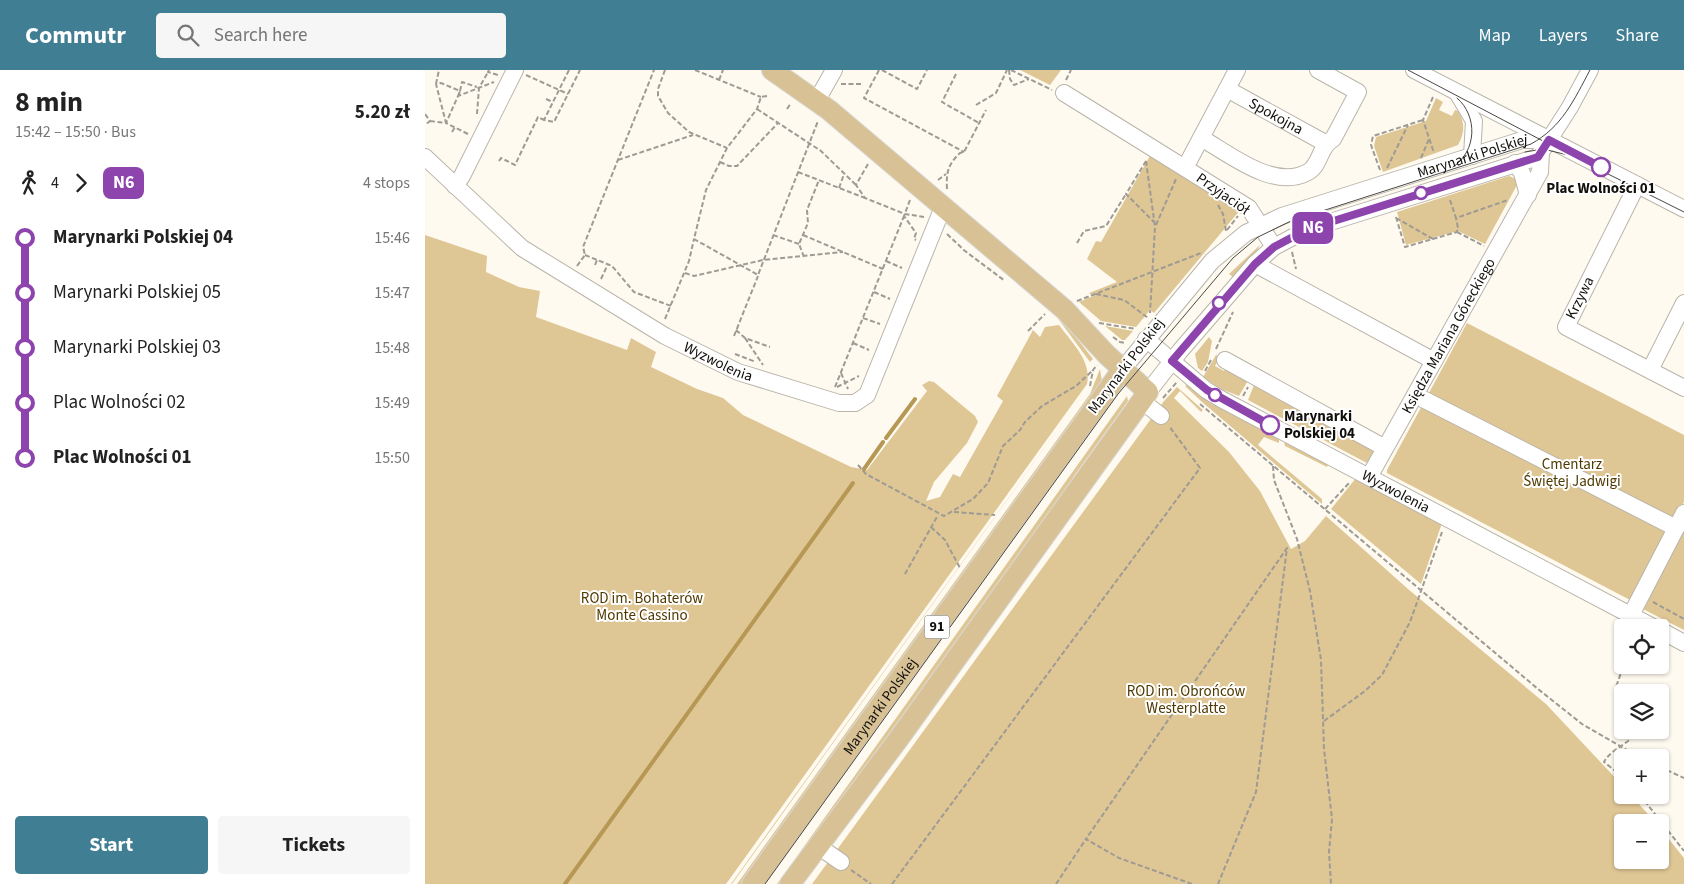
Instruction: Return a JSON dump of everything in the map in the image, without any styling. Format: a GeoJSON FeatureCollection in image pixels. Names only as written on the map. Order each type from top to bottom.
{"type":"FeatureCollection","features":[{"type":"Feature","properties":{"kind":"main road"},"geometry":{"type":"LineString","coordinates":[[772,70],[817,100],[939,210],[1065,310],[1145,396]]}},
{"type":"Feature","properties":{"kind":"main road","name":"Marynarki Polskiej"},"geometry":{"type":"LineString","coordinates":[[752,884],[1122,370]]}},
{"type":"Feature","properties":{"kind":"main road","name":"Marynarki Polskiej"},"geometry":{"type":"LineString","coordinates":[[790,884],[906,730],[1145,396]]}},
{"type":"Feature","properties":{"kind":"street"},"geometry":{"type":"LineString","coordinates":[[1182,171],[1237,70]]}},
{"type":"Feature","properties":{"kind":"street"},"geometry":{"type":"LineString","coordinates":[[1201,138],[1267,175],[1279,178],[1308,172],[1313,168],[1325,143],[1333,138],[1358,92],[1318,70]]}},
{"type":"Feature","properties":{"kind":"street"},"geometry":{"type":"LineString","coordinates":[[1414,70],[1457,92],[1545,146],[1637,185],[1684,209]]}},
{"type":"Feature","properties":{"kind":"street","name":"Księdza Mariana Góreckiego"},"geometry":{"type":"LineString","coordinates":[[1364,474],[1385,448],[1528,195],[1540,172],[1545,146],[1571,108],[1589,70]]}},
{"type":"Feature","properties":{"kind":"street"},"geometry":{"type":"LineString","coordinates":[[455,186],[462,176],[510,74]]}},
{"type":"Feature","properties":{"kind":"street"},"geometry":{"type":"LineString","coordinates":[[817,100],[835,78]]}},
{"type":"Feature","properties":{"kind":"street","name":"Spokojna"},"geometry":{"type":"LineString","coordinates":[[1227,89],[1325,143]]}},
{"type":"Feature","properties":{"kind":"street"},"geometry":{"type":"LineString","coordinates":[[1457,92],[1471,112],[1474,121],[1472,156]]}},
{"type":"Feature","properties":{"kind":"street","name":"Przyjaciół"},"geometry":{"type":"LineString","coordinates":[[1061,93],[1182,171],[1249,208],[1274,247]]}},
{"type":"Feature","properties":{"kind":"street","name":"Marynarki Polskiej"},"geometry":{"type":"LineString","coordinates":[[1122,370],[1144,330],[1229,245],[1261,225],[1282,216],[1522,140],[1545,146],[1538,157],[1308,229],[1274,247],[1255,264],[1172,361],[1145,396]]}},
{"type":"Feature","properties":{"kind":"street","name":"Wyzwolenia"},"geometry":{"type":"LineString","coordinates":[[425,157],[522,248],[665,336],[738,372],[839,403],[855,403],[867,395],[929,240],[939,210]]}},
{"type":"Feature","properties":{"kind":"street"},"geometry":{"type":"LineString","coordinates":[[1515,163],[1522,174],[1528,195]]}},
{"type":"Feature","properties":{"kind":"street","name":"Krzywa"},"geometry":{"type":"LineString","coordinates":[[1637,185],[1566,327],[1684,388]]}},
{"type":"Feature","properties":{"kind":"street"},"geometry":{"type":"LineString","coordinates":[[1255,264],[1434,361]]}},
{"type":"Feature","properties":{"kind":"street"},"geometry":{"type":"LineString","coordinates":[[1650,370],[1684,303]]}},
{"type":"Feature","properties":{"kind":"street","name":"Wyzwolenia"},"geometry":{"type":"LineString","coordinates":[[1144,330],[1172,361],[1207,390],[1638,619]]}},
{"type":"Feature","properties":{"kind":"street"},"geometry":{"type":"LineString","coordinates":[[1218,356],[1385,448]]}},
{"type":"Feature","properties":{"kind":"street"},"geometry":{"type":"LineString","coordinates":[[1145,396],[1161,416]]}},
{"type":"Feature","properties":{"kind":"street"},"geometry":{"type":"LineString","coordinates":[[1423,399],[1680,520],[1631,615]]}},
{"type":"Feature","properties":{"kind":"street"},"geometry":{"type":"LineString","coordinates":[[1669,635],[1684,643]]}},
{"type":"Feature","properties":{"kind":"street"},"geometry":{"type":"LineString","coordinates":[[818,846],[841,862]]}},
{"type":"Feature","properties":{"kind":"path"},"geometry":{"type":"LineString","coordinates":[[439,70],[436,84],[446,123]]}},
{"type":"Feature","properties":{"kind":"path"},"geometry":{"type":"LineString","coordinates":[[544,120],[569,70]]}},
{"type":"Feature","properties":{"kind":"path"},"geometry":{"type":"LineString","coordinates":[[499,162],[501,158],[515,165],[539,117],[554,122],[580,70]]}},
{"type":"Feature","properties":{"kind":"path"},"geometry":{"type":"LineString","coordinates":[[585,255],[583,247],[653,70]]}},
{"type":"Feature","properties":{"kind":"path"},"geometry":{"type":"LineString","coordinates":[[665,70],[657,88],[658,96],[676,123],[694,134],[727,148]]}},
{"type":"Feature","properties":{"kind":"path"},"geometry":{"type":"LineString","coordinates":[[719,80],[723,70]]}},
{"type":"Feature","properties":{"kind":"path"},"geometry":{"type":"LineString","coordinates":[[927,70],[917,89],[881,70],[864,98],[964,152]]}},
{"type":"Feature","properties":{"kind":"path"},"geometry":{"type":"LineString","coordinates":[[1009,70],[1010,80],[1014,85],[1030,79]]}},
{"type":"Feature","properties":{"kind":"path"},"geometry":{"type":"LineString","coordinates":[[1009,70],[1061,93]]}},
{"type":"Feature","properties":{"kind":"path"},"geometry":{"type":"LineString","coordinates":[[976,105],[996,93],[1009,70]]}},
{"type":"Feature","properties":{"kind":"path"},"geometry":{"type":"LineString","coordinates":[[478,122],[477,98],[479,88],[488,71],[510,74],[521,73],[568,94]]}},
{"type":"Feature","properties":{"kind":"path"},"geometry":{"type":"LineString","coordinates":[[698,71],[761,97],[767,96]]}},
{"type":"Feature","properties":{"kind":"path"},"geometry":{"type":"LineString","coordinates":[[458,96],[510,74]]}},
{"type":"Feature","properties":{"kind":"path"},"geometry":{"type":"LineString","coordinates":[[956,74],[942,102],[979,123]]}},
{"type":"Feature","properties":{"kind":"path"},"geometry":{"type":"LineString","coordinates":[[835,78],[862,84]]}},
{"type":"Feature","properties":{"kind":"path"},"geometry":{"type":"LineString","coordinates":[[446,123],[462,82],[479,88]]}},
{"type":"Feature","properties":{"kind":"path"},"geometry":{"type":"LineString","coordinates":[[436,84],[441,83],[460,91]]}},
{"type":"Feature","properties":{"kind":"path"},"geometry":{"type":"LineString","coordinates":[[1435,94],[1423,120],[1435,158]]}},
{"type":"Feature","properties":{"kind":"path"},"geometry":{"type":"LineString","coordinates":[[661,321],[665,319],[685,273],[706,190],[727,148],[757,109],[761,97]]}},
{"type":"Feature","properties":{"kind":"path"},"geometry":{"type":"LineString","coordinates":[[787,109],[794,98]]}},
{"type":"Feature","properties":{"kind":"path"},"geometry":{"type":"LineString","coordinates":[[546,99],[553,102]]}},
{"type":"Feature","properties":{"kind":"path"},"geometry":{"type":"LineString","coordinates":[[757,109],[821,151],[856,185],[865,198]]}},
{"type":"Feature","properties":{"kind":"path"},"geometry":{"type":"LineString","coordinates":[[986,110],[964,152],[955,158],[946,174],[939,210],[949,236],[965,251],[1010,285]]}},
{"type":"Feature","properties":{"kind":"path"},"geometry":{"type":"LineString","coordinates":[[425,114],[430,121]]}},
{"type":"Feature","properties":{"kind":"path"},"geometry":{"type":"LineString","coordinates":[[1408,125],[1383,175],[1371,145],[1373,136],[1423,120]]}},
{"type":"Feature","properties":{"kind":"path"},"geometry":{"type":"LineString","coordinates":[[425,125],[430,121],[446,123],[470,135]]}},
{"type":"Feature","properties":{"kind":"path"},"geometry":{"type":"LineString","coordinates":[[734,336],[818,121]]}},
{"type":"Feature","properties":{"kind":"path"},"geometry":{"type":"LineString","coordinates":[[720,162],[733,167],[737,166],[778,122]]}},
{"type":"Feature","properties":{"kind":"path"},"geometry":{"type":"LineString","coordinates":[[452,132],[455,127]]}},
{"type":"Feature","properties":{"kind":"path"},"geometry":{"type":"LineString","coordinates":[[618,160],[694,134]]}},
{"type":"Feature","properties":{"kind":"path"},"geometry":{"type":"LineString","coordinates":[[1418,163],[1429,139]]}},
{"type":"Feature","properties":{"kind":"path"},"geometry":{"type":"LineString","coordinates":[[1077,243],[1084,231],[1106,226],[1146,160],[1155,227],[1149,318],[1144,330],[1096,323]]}},
{"type":"Feature","properties":{"kind":"path"},"geometry":{"type":"LineString","coordinates":[[856,185],[868,164]]}},
{"type":"Feature","properties":{"kind":"path"},"geometry":{"type":"LineString","coordinates":[[860,169],[863,172]]}},
{"type":"Feature","properties":{"kind":"path"},"geometry":{"type":"LineString","coordinates":[[1155,227],[1182,171]]}},
{"type":"Feature","properties":{"kind":"path"},"geometry":{"type":"LineString","coordinates":[[797,172],[904,215],[916,232],[914,239],[929,240],[955,236]]}},
{"type":"Feature","properties":{"kind":"path"},"geometry":{"type":"LineString","coordinates":[[839,188],[845,174]]}},
{"type":"Feature","properties":{"kind":"path"},"geometry":{"type":"LineString","coordinates":[[933,183],[946,174]]}},
{"type":"Feature","properties":{"kind":"path"},"geometry":{"type":"LineString","coordinates":[[804,257],[799,244],[808,223],[807,210],[819,180]]}},
{"type":"Feature","properties":{"kind":"path"},"geometry":{"type":"LineString","coordinates":[[1447,193],[1456,218],[1457,232]]}},
{"type":"Feature","properties":{"kind":"path"},"geometry":{"type":"LineString","coordinates":[[1126,194],[1154,222]]}},
{"type":"Feature","properties":{"kind":"path"},"geometry":{"type":"LineString","coordinates":[[873,380],[860,376],[835,387],[911,198]]}},
{"type":"Feature","properties":{"kind":"path"},"geometry":{"type":"LineString","coordinates":[[1456,218],[1511,200],[1506,207]]}},
{"type":"Feature","properties":{"kind":"path"},"geometry":{"type":"LineString","coordinates":[[1215,201],[1223,214],[1226,231]]}},
{"type":"Feature","properties":{"kind":"path"},"geometry":{"type":"LineString","coordinates":[[904,215],[939,210]]}},
{"type":"Feature","properties":{"kind":"path"},"geometry":{"type":"LineString","coordinates":[[1393,210],[1405,247],[1457,232],[1485,246]]}},
{"type":"Feature","properties":{"kind":"path"},"geometry":{"type":"LineString","coordinates":[[1396,218],[1433,239]]}},
{"type":"Feature","properties":{"kind":"path"},"geometry":{"type":"LineString","coordinates":[[773,235],[799,244]]}},
{"type":"Feature","properties":{"kind":"path"},"geometry":{"type":"LineString","coordinates":[[803,235],[883,269]]}},
{"type":"Feature","properties":{"kind":"path"},"geometry":{"type":"LineString","coordinates":[[694,239],[758,275]]}},
{"type":"Feature","properties":{"kind":"path"},"geometry":{"type":"LineString","coordinates":[[1292,248],[1296,269]]}},
{"type":"Feature","properties":{"kind":"path"},"geometry":{"type":"LineString","coordinates":[[685,273],[694,276],[738,264],[843,252]]}},
{"type":"Feature","properties":{"kind":"path"},"geometry":{"type":"LineString","coordinates":[[1073,302],[1203,252]]}},
{"type":"Feature","properties":{"kind":"path"},"geometry":{"type":"LineString","coordinates":[[585,255],[612,266],[634,292],[671,306]]}},
{"type":"Feature","properties":{"kind":"path"},"geometry":{"type":"LineString","coordinates":[[572,268],[576,267],[585,255]]}},
{"type":"Feature","properties":{"kind":"path"},"geometry":{"type":"LineString","coordinates":[[595,264],[597,260]]}},
{"type":"Feature","properties":{"kind":"path"},"geometry":{"type":"LineString","coordinates":[[886,261],[915,273]]}},
{"type":"Feature","properties":{"kind":"path"},"geometry":{"type":"LineString","coordinates":[[600,283],[607,264]]}},
{"type":"Feature","properties":{"kind":"path"},"geometry":{"type":"LineString","coordinates":[[874,292],[903,304]]}},
{"type":"Feature","properties":{"kind":"path"},"geometry":{"type":"LineString","coordinates":[[1096,294],[1124,300],[1149,318]]}},
{"type":"Feature","properties":{"kind":"path"},"geometry":{"type":"LineString","coordinates":[[1200,377],[1218,356],[1236,306]]}},
{"type":"Feature","properties":{"kind":"path"},"geometry":{"type":"LineString","coordinates":[[1028,331],[1042,315],[1051,311]]}},
{"type":"Feature","properties":{"kind":"path"},"geometry":{"type":"LineString","coordinates":[[1149,318],[1155,313]]}},
{"type":"Feature","properties":{"kind":"path"},"geometry":{"type":"LineString","coordinates":[[863,318],[893,330]]}},
{"type":"Feature","properties":{"kind":"path"},"geometry":{"type":"LineString","coordinates":[[665,319],[671,322]]}},
{"type":"Feature","properties":{"kind":"path"},"geometry":{"type":"LineString","coordinates":[[728,351],[763,365],[745,338],[736,330]]}},
{"type":"Feature","properties":{"kind":"path"},"geometry":{"type":"LineString","coordinates":[[745,338],[770,348]]}},
{"type":"Feature","properties":{"kind":"path"},"geometry":{"type":"LineString","coordinates":[[853,343],[882,356]]}},
{"type":"Feature","properties":{"kind":"path"},"geometry":{"type":"LineString","coordinates":[[858,465],[866,474],[945,516],[973,499],[988,483],[1003,446],[1020,430],[1025,422],[1042,406],[1077,386],[1093,370]]}},
{"type":"Feature","properties":{"kind":"path"},"geometry":{"type":"LineString","coordinates":[[1175,383],[1183,389]]}},
{"type":"Feature","properties":{"kind":"path"},"geometry":{"type":"LineString","coordinates":[[1244,395],[1246,391]]}},
{"type":"Feature","properties":{"kind":"path"},"geometry":{"type":"LineString","coordinates":[[1196,400],[1421,592],[1583,724],[1623,749]]}},
{"type":"Feature","properties":{"kind":"path"},"geometry":{"type":"LineString","coordinates":[[892,884],[1200,468],[1161,416]]}},
{"type":"Feature","properties":{"kind":"path"},"geometry":{"type":"LineString","coordinates":[[1273,466],[1274,480],[1297,539],[1310,591],[1321,660],[1324,749],[1332,819],[1329,852],[1331,884]]}},
{"type":"Feature","properties":{"kind":"path"},"geometry":{"type":"LineString","coordinates":[[1325,510],[1364,474]]}},
{"type":"Feature","properties":{"kind":"path"},"geometry":{"type":"LineString","coordinates":[[954,512],[995,515]]}},
{"type":"Feature","properties":{"kind":"path"},"geometry":{"type":"LineString","coordinates":[[905,574],[939,514]]}},
{"type":"Feature","properties":{"kind":"path"},"geometry":{"type":"LineString","coordinates":[[1324,721],[1365,691],[1382,675],[1410,622],[1447,518]]}},
{"type":"Feature","properties":{"kind":"path"},"geometry":{"type":"LineString","coordinates":[[931,527],[945,540],[961,569]]}},
{"type":"Feature","properties":{"kind":"path"},"geometry":{"type":"LineString","coordinates":[[1056,884],[1287,548],[1256,792],[1218,884]]}},
{"type":"Feature","properties":{"kind":"path"},"geometry":{"type":"LineString","coordinates":[[1651,601],[1684,619]]}},
{"type":"Feature","properties":{"kind":"path"},"geometry":{"type":"LineString","coordinates":[[1614,770],[1604,762],[1609,753],[1617,746],[1631,739]]}},
{"type":"Feature","properties":{"kind":"path"},"geometry":{"type":"LineString","coordinates":[[1669,771],[1684,778]]}},
{"type":"Feature","properties":{"kind":"path"},"geometry":{"type":"LineString","coordinates":[[1647,804],[1684,851]]}},
{"type":"Feature","properties":{"kind":"path"},"geometry":{"type":"LineString","coordinates":[[1086,839],[1119,858],[1192,884]]}},
{"type":"Feature","properties":{"kind":"path"},"geometry":{"type":"LineString","coordinates":[[841,862],[871,884]]}},
{"type":"Feature","properties":{"kind":"green space"},"geometry":{"type":"Polygon","coordinates":[[[1020,70],[1061,70],[1050,85],[1020,70]]]}},
{"type":"Feature","properties":{"kind":"green space"},"geometry":{"type":"Polygon","coordinates":[[[1436,98],[1443,102],[1439,110],[1452,116],[1455,110],[1460,115],[1463,128],[1458,145],[1383,172],[1374,146],[1376,137],[1426,121],[1436,98]]]}},
{"type":"Feature","properties":{"kind":"green space"},"geometry":{"type":"Polygon","coordinates":[[[1151,154],[1241,209],[1154,313],[1150,310],[1136,327],[1101,321],[1079,302],[1093,296],[1089,293],[1117,282],[1087,259],[1096,241],[1101,242],[1151,154]]]}},
{"type":"Feature","properties":{"kind":"green space"},"geometry":{"type":"Polygon","coordinates":[[[1509,176],[1516,179],[1517,185],[1485,244],[1458,231],[1406,245],[1397,212],[1509,176]]]}},
{"type":"Feature","properties":{"kind":"green space","name":"ROD im. Bohaterów Monte Cassino"},"geometry":{"type":"Polygon","coordinates":[[[425,235],[487,256],[486,272],[519,287],[540,291],[536,317],[627,350],[631,338],[656,352],[651,367],[697,389],[723,398],[743,415],[851,467],[867,470],[927,391],[922,385],[929,381],[934,382],[975,416],[978,422],[967,443],[934,482],[926,501],[940,497],[953,474],[960,477],[1003,401],[997,396],[1033,330],[1040,337],[1045,327],[1059,325],[1084,360],[1088,376],[1087,384],[726,884],[425,884],[425,235]]]}},
{"type":"Feature","properties":{"kind":"green space"},"geometry":{"type":"Polygon","coordinates":[[[1260,245],[1257,251],[1233,277],[1229,274],[1260,245]]]}},
{"type":"Feature","properties":{"kind":"green space"},"geometry":{"type":"Polygon","coordinates":[[[1051,309],[1054,309],[1093,359],[1090,362],[1051,309]]]}},
{"type":"Feature","properties":{"kind":"green space","name":"Cmentarz Świętej Jadwigi"},"geometry":{"type":"Polygon","coordinates":[[[1467,323],[1684,435],[1684,502],[1632,601],[1387,473],[1467,323]]]}},
{"type":"Feature","properties":{"kind":"green space"},"geometry":{"type":"Polygon","coordinates":[[[1105,326],[1133,331],[1125,340],[1122,340],[1105,326]]]}},
{"type":"Feature","properties":{"kind":"green space"},"geometry":{"type":"Polygon","coordinates":[[[1209,337],[1212,341],[1208,362],[1202,371],[1198,368],[1195,354],[1209,337]]]}},
{"type":"Feature","properties":{"kind":"green space"},"geometry":{"type":"Polygon","coordinates":[[[1216,355],[1220,357],[1215,366],[1224,371],[1228,365],[1250,377],[1239,396],[1221,389],[1203,377],[1216,355]]]}},
{"type":"Feature","properties":{"kind":"green space"},"geometry":{"type":"Polygon","coordinates":[[[1100,369],[1102,382],[744,884],[737,884],[1090,394],[1100,369]]]}},
{"type":"Feature","properties":{"kind":"green space"},"geometry":{"type":"Polygon","coordinates":[[[1256,380],[1378,450],[1368,463],[1365,462],[1248,400],[1256,380]]]}},
{"type":"Feature","properties":{"kind":"green space"},"geometry":{"type":"Polygon","coordinates":[[[1187,385],[1210,403],[1279,439],[1279,443],[1264,437],[1258,445],[1322,499],[1322,504],[1202,402],[1185,386],[1187,385]]]}},
{"type":"Feature","properties":{"kind":"green space","name":"ROD im. Obrońców Westerplatte"},"geometry":{"type":"Polygon","coordinates":[[[1177,387],[1203,410],[1201,412],[1180,391],[1174,398],[1229,452],[1260,491],[1291,549],[1305,541],[1326,516],[1408,589],[1546,704],[1614,776],[1614,804],[1639,804],[1648,814],[1614,814],[1614,869],[1669,869],[1669,839],[1684,858],[1684,884],[812,884],[1164,401],[1177,387]]]}},
{"type":"Feature","properties":{"kind":"green space"},"geometry":{"type":"Polygon","coordinates":[[[1086,390],[732,884],[731,884],[1086,390]]]}},
{"type":"Feature","properties":{"kind":"green space"},"geometry":{"type":"Polygon","coordinates":[[[1127,396],[1128,401],[1074,476],[1052,514],[781,884],[777,884],[1127,396]]]}},
{"type":"Feature","properties":{"kind":"green space"},"geometry":{"type":"Polygon","coordinates":[[[1284,441],[1329,462],[1327,467],[1285,446],[1284,441]]]}},
{"type":"Feature","properties":{"kind":"green space"},"geometry":{"type":"Polygon","coordinates":[[[1356,478],[1442,523],[1421,584],[1331,509],[1356,478]]]}},
{"type":"Feature","properties":{"kind":"green space"},"geometry":{"type":"Polygon","coordinates":[[[1684,522],[1684,630],[1669,622],[1669,619],[1662,619],[1639,607],[1684,522]]]}},
{"type":"Feature","properties":{"kind":"waterway"},"geometry":{"type":"LineString","coordinates":[[886,438],[915,399]]}},
{"type":"Feature","properties":{"kind":"waterway"},"geometry":{"type":"LineString","coordinates":[[864,469],[883,442]]}},
{"type":"Feature","properties":{"kind":"waterway"},"geometry":{"type":"LineString","coordinates":[[565,884],[853,483]]}},
{"type":"Feature","properties":{"kind":"tram line"},"geometry":{"type":"LineString","coordinates":[[1408,70],[1543,141]]}},
{"type":"Feature","properties":{"kind":"tram line"},"geometry":{"type":"LineString","coordinates":[[765,884],[1118,394],[1233,258],[1258,237],[1291,221],[1531,144],[1542,137],[1559,121],[1590,70]]}},
{"type":"Feature","properties":{"kind":"tram line"},"geometry":{"type":"LineString","coordinates":[[1453,167],[1467,152],[1472,133],[1469,114],[1457,98]]}},
{"type":"Feature","properties":{"kind":"tram line"},"geometry":{"type":"LineString","coordinates":[[1525,152],[1543,149],[1572,156]]}},
{"type":"Feature","properties":{"kind":"tram line"},"geometry":{"type":"LineString","coordinates":[[1566,153],[1684,212]]}},
{"type":"Feature","properties":{"kind":"bus line","name":"N6"},"geometry":{"type":"LineString","coordinates":[[1270,425],[1207,390],[1172,361],[1234,286],[1274,247],[1308,229],[1538,157],[1549,140],[1601,167]]}},
{"type":"Feature","properties":{"kind":"place","name":"Plac Wolności 01"},"geometry":{"type":"Point","coordinates":[1601,167]}},
{"type":"Feature","properties":{"kind":"place","name":"Marynarki Polskiej 04"},"geometry":{"type":"Point","coordinates":[1270,425]}}]}
